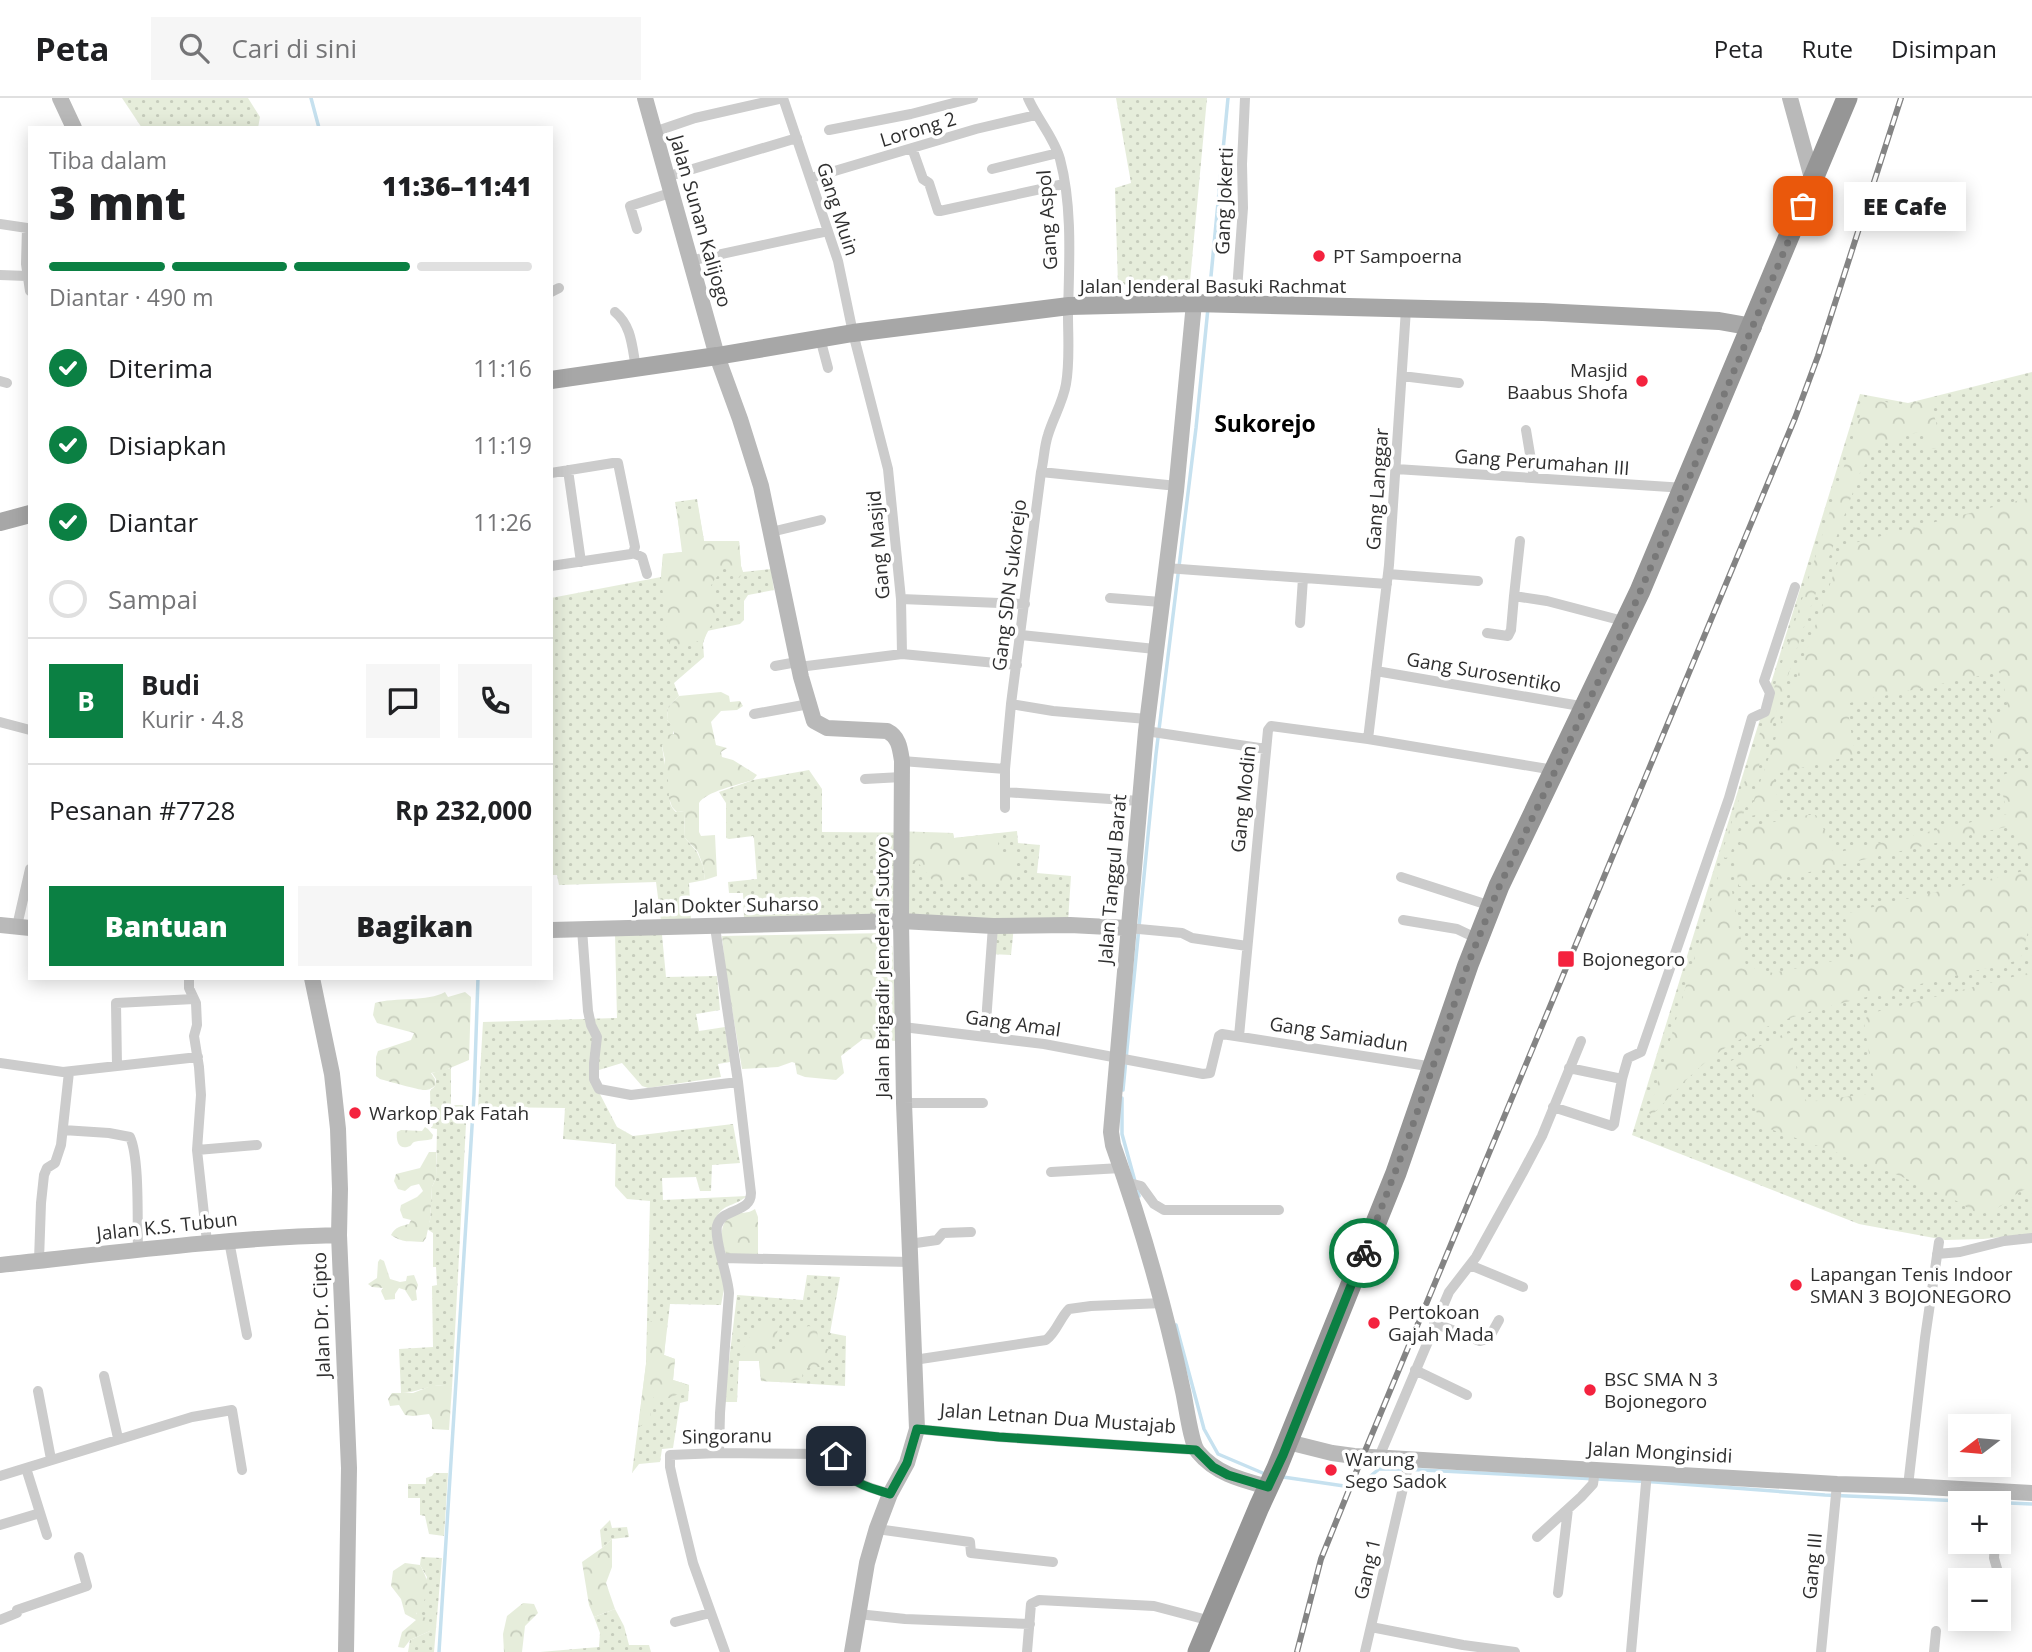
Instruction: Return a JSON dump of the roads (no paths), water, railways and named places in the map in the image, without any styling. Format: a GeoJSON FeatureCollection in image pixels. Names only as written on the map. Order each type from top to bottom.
{"type":"FeatureCollection","features":[{"type":"Feature","properties":{"kind":"highway"},"geometry":{"type":"LineString","coordinates":[[1198,1652],[1288,1442],[1396,1173],[1491,906],[1627,622],[1847,98]]}},
{"type":"Feature","properties":{"kind":"main road","name":"Jalan Jenderal Basuki Rachmat"},"geometry":{"type":"LineString","coordinates":[[553,380],[853,333],[1069,306],[1195,303],[1543,312],[1719,321],[1753,327]]}},
{"type":"Feature","properties":{"kind":"main road"},"geometry":{"type":"LineString","coordinates":[[0,522],[28,515]]}},
{"type":"Feature","properties":{"kind":"street"},"geometry":{"type":"LineString","coordinates":[[60,98],[73,126]]}},
{"type":"Feature","properties":{"kind":"street","name":"Jalan Sunan Kalijogo"},"geometry":{"type":"LineString","coordinates":[[645,98],[717,356]]}},
{"type":"Feature","properties":{"kind":"street"},"geometry":{"type":"LineString","coordinates":[[654,132],[695,118],[783,98]]}},
{"type":"Feature","properties":{"kind":"street","name":"Gang Muin"},"geometry":{"type":"LineString","coordinates":[[783,98],[838,261],[853,333]]}},
{"type":"Feature","properties":{"kind":"street"},"geometry":{"type":"LineString","coordinates":[[829,130],[911,114],[973,98]]}},
{"type":"Feature","properties":{"kind":"street","name":"Gang Aspol"},"geometry":{"type":"LineString","coordinates":[[1028,98],[1058,153],[1068,212],[1069,306]]}},
{"type":"Feature","properties":{"kind":"street","name":"Gang Jokerti"},"geometry":{"type":"LineString","coordinates":[[1229,304],[1243,208],[1245,98]]}},
{"type":"Feature","properties":{"kind":"street"},"geometry":{"type":"LineString","coordinates":[[1790,98],[1813,182]]}},
{"type":"Feature","properties":{"kind":"street","name":"Lorong 2"},"geometry":{"type":"LineString","coordinates":[[811,178],[976,129],[1037,115]]}},
{"type":"Feature","properties":{"kind":"street"},"geometry":{"type":"LineString","coordinates":[[666,177],[797,138]]}},
{"type":"Feature","properties":{"kind":"street"},"geometry":{"type":"LineString","coordinates":[[912,148],[923,179],[929,183],[938,211],[1064,184]]}},
{"type":"Feature","properties":{"kind":"street"},"geometry":{"type":"LineString","coordinates":[[992,169],[1058,153]]}},
{"type":"Feature","properties":{"kind":"street"},"geometry":{"type":"LineString","coordinates":[[637,229],[630,206],[670,193]]}},
{"type":"Feature","properties":{"kind":"street"},"geometry":{"type":"LineString","coordinates":[[0,223],[28,228]]}},
{"type":"Feature","properties":{"kind":"street"},"geometry":{"type":"LineString","coordinates":[[689,261],[828,231]]}},
{"type":"Feature","properties":{"kind":"street"},"geometry":{"type":"LineString","coordinates":[[28,252],[28,281]]}},
{"type":"Feature","properties":{"kind":"street"},"geometry":{"type":"LineString","coordinates":[[0,275],[27,276]]}},
{"type":"Feature","properties":{"kind":"street","name":"Jalan Tanggul Barat"},"geometry":{"type":"LineString","coordinates":[[1195,303],[1177,486],[1172,568],[1161,602],[1140,802],[1128,928],[1121,1058],[1111,1132],[1113,1145],[1129,1180],[1163,1303],[1196,1450]]}},
{"type":"Feature","properties":{"kind":"street","name":"Gang SDN Sukorejo"},"geometry":{"type":"LineString","coordinates":[[1005,808],[1005,769],[1011,704],[1041,472],[1048,435],[1066,385],[1069,306]]}},
{"type":"Feature","properties":{"kind":"street","name":"Gang Langgar"},"geometry":{"type":"LineString","coordinates":[[1368,739],[1387,579],[1406,309]]}},
{"type":"Feature","properties":{"kind":"street"},"geometry":{"type":"LineString","coordinates":[[615,312],[628,328],[636,368]]}},
{"type":"Feature","properties":{"kind":"street","name":"Gang Masjid"},"geometry":{"type":"LineString","coordinates":[[853,333],[888,469],[901,599],[902,654]]}},
{"type":"Feature","properties":{"kind":"street"},"geometry":{"type":"LineString","coordinates":[[820,338],[828,368]]}},
{"type":"Feature","properties":{"kind":"street","name":"Jalan Brigadir Jenderal Sutoyo"},"geometry":{"type":"LineString","coordinates":[[717,356],[761,486],[798,665],[814,721],[827,728],[877,729],[895,735],[902,761],[904,1102],[917,1429],[907,1463],[890,1494],[867,1563],[852,1652]]}},
{"type":"Feature","properties":{"kind":"street"},"geometry":{"type":"LineString","coordinates":[[1402,376],[1459,383]]}},
{"type":"Feature","properties":{"kind":"street"},"geometry":{"type":"LineString","coordinates":[[1526,430],[1534,478]]}},
{"type":"Feature","properties":{"kind":"street"},"geometry":{"type":"LineString","coordinates":[[553,472],[618,463],[634,553]]}},
{"type":"Feature","properties":{"kind":"street","name":"Gang Perumahan III"},"geometry":{"type":"LineString","coordinates":[[1396,469],[1685,488]]}},
{"type":"Feature","properties":{"kind":"street"},"geometry":{"type":"LineString","coordinates":[[568,470],[581,562]]}},
{"type":"Feature","properties":{"kind":"street"},"geometry":{"type":"LineString","coordinates":[[1041,472],[1177,486]]}},
{"type":"Feature","properties":{"kind":"street"},"geometry":{"type":"LineString","coordinates":[[771,532],[821,520]]}},
{"type":"Feature","properties":{"kind":"street"},"geometry":{"type":"LineString","coordinates":[[1487,633],[1508,636],[1511,630],[1520,541]]}},
{"type":"Feature","properties":{"kind":"street"},"geometry":{"type":"LineString","coordinates":[[553,566],[634,553],[642,557],[647,574]]}},
{"type":"Feature","properties":{"kind":"street"},"geometry":{"type":"LineString","coordinates":[[1172,568],[1303,578],[1478,581]]}},
{"type":"Feature","properties":{"kind":"street"},"geometry":{"type":"LineString","coordinates":[[1300,623],[1303,578]]}},
{"type":"Feature","properties":{"kind":"street"},"geometry":{"type":"LineString","coordinates":[[1553,1107],[1612,1126],[1628,1058],[1641,1052],[1729,798],[1752,718],[1765,712],[1770,694],[1764,681],[1795,587]]}},
{"type":"Feature","properties":{"kind":"street"},"geometry":{"type":"LineString","coordinates":[[1514,596],[1547,601],[1627,622]]}},
{"type":"Feature","properties":{"kind":"street"},"geometry":{"type":"LineString","coordinates":[[1110,598],[1161,602]]}},
{"type":"Feature","properties":{"kind":"street"},"geometry":{"type":"LineString","coordinates":[[901,599],[1025,604]]}},
{"type":"Feature","properties":{"kind":"street"},"geometry":{"type":"LineString","coordinates":[[1021,635],[1156,649]]}},
{"type":"Feature","properties":{"kind":"street"},"geometry":{"type":"LineString","coordinates":[[775,666],[902,654],[1017,665]]}},
{"type":"Feature","properties":{"kind":"street","name":"Gang Surosentiko"},"geometry":{"type":"LineString","coordinates":[[1376,671],[1586,707]]}},
{"type":"Feature","properties":{"kind":"street"},"geometry":{"type":"LineString","coordinates":[[754,714],[809,704]]}},
{"type":"Feature","properties":{"kind":"street"},"geometry":{"type":"LineString","coordinates":[[1011,704],[1149,727],[1166,734],[1266,749]]}},
{"type":"Feature","properties":{"kind":"street"},"geometry":{"type":"LineString","coordinates":[[0,722],[28,729]]}},
{"type":"Feature","properties":{"kind":"street","name":"Gang Modin"},"geometry":{"type":"LineString","coordinates":[[1239,1036],[1266,749],[1271,726],[1554,770]]}},
{"type":"Feature","properties":{"kind":"street"},"geometry":{"type":"LineString","coordinates":[[902,761],[1005,769]]}},
{"type":"Feature","properties":{"kind":"street"},"geometry":{"type":"LineString","coordinates":[[865,779],[902,778]]}},
{"type":"Feature","properties":{"kind":"street"},"geometry":{"type":"LineString","coordinates":[[1005,792],[1140,802]]}},
{"type":"Feature","properties":{"kind":"street"},"geometry":{"type":"LineString","coordinates":[[1401,877],[1491,906]]}},
{"type":"Feature","properties":{"kind":"street"},"geometry":{"type":"LineString","coordinates":[[0,925],[24,927],[28,888]]}},
{"type":"Feature","properties":{"kind":"street"},"geometry":{"type":"LineString","coordinates":[[1403,920],[1457,929],[1478,939]]}},
{"type":"Feature","properties":{"kind":"street","name":"Jalan Dokter Suharso"},"geometry":{"type":"LineString","coordinates":[[553,930],[901,921],[993,926],[1070,925],[1128,928]]}},
{"type":"Feature","properties":{"kind":"street"},"geometry":{"type":"LineString","coordinates":[[985,1036],[993,926]]}},
{"type":"Feature","properties":{"kind":"street"},"geometry":{"type":"LineString","coordinates":[[715,927],[738,1082],[751,1200],[744,1207],[727,1214],[717,1226],[729,1293],[719,1453]]}},
{"type":"Feature","properties":{"kind":"street"},"geometry":{"type":"LineString","coordinates":[[1128,928],[1182,933],[1192,938],[1247,946]]}},
{"type":"Feature","properties":{"kind":"street"},"geometry":{"type":"LineString","coordinates":[[582,929],[588,1011],[597,1037],[594,1079],[599,1089],[631,1095],[738,1082]]}},
{"type":"Feature","properties":{"kind":"street"},"geometry":{"type":"LineString","coordinates":[[190,980],[197,1025],[194,1036],[201,1095],[197,1150],[207,1242]]}},
{"type":"Feature","properties":{"kind":"street","name":"Jalan Dr. Cipto"},"geometry":{"type":"LineString","coordinates":[[312,980],[332,1074],[340,1189],[339,1236],[349,1468],[346,1652]]}},
{"type":"Feature","properties":{"kind":"street"},"geometry":{"type":"LineString","coordinates":[[117,1066],[116,1003],[194,999]]}},
{"type":"Feature","properties":{"kind":"street","name":"Gang Amal"},"geometry":{"type":"LineString","coordinates":[[903,1027],[1044,1044],[1207,1074],[1210,1073],[1220,1035],[1239,1036]]}},
{"type":"Feature","properties":{"kind":"street","name":"Gang Samiadun"},"geometry":{"type":"LineString","coordinates":[[1239,1036],[1434,1067]]}},
{"type":"Feature","properties":{"kind":"street"},"geometry":{"type":"LineString","coordinates":[[1379,1457],[1449,1292],[1470,1265],[1542,1136],[1581,1041]]}},
{"type":"Feature","properties":{"kind":"street"},"geometry":{"type":"LineString","coordinates":[[0,1063],[69,1072],[198,1057]]}},
{"type":"Feature","properties":{"kind":"street"},"geometry":{"type":"LineString","coordinates":[[1569,1068],[1622,1079]]}},
{"type":"Feature","properties":{"kind":"street"},"geometry":{"type":"LineString","coordinates":[[39,1260],[44,1175],[47,1168],[55,1163],[63,1130],[69,1072]]}},
{"type":"Feature","properties":{"kind":"street"},"geometry":{"type":"LineString","coordinates":[[904,1102],[983,1103]]}},
{"type":"Feature","properties":{"kind":"street"},"geometry":{"type":"LineString","coordinates":[[63,1130],[130,1137],[135,1159],[138,1249]]}},
{"type":"Feature","properties":{"kind":"street"},"geometry":{"type":"LineString","coordinates":[[197,1150],[257,1145]]}},
{"type":"Feature","properties":{"kind":"street"},"geometry":{"type":"LineString","coordinates":[[1051,1172],[1129,1180],[1164,1210],[1279,1210]]}},
{"type":"Feature","properties":{"kind":"street"},"geometry":{"type":"LineString","coordinates":[[909,1244],[937,1240],[943,1233],[971,1232]]}},
{"type":"Feature","properties":{"kind":"street","name":"Jalan K.S. Tubun"},"geometry":{"type":"LineString","coordinates":[[0,1265],[207,1242],[339,1236]]}},
{"type":"Feature","properties":{"kind":"street"},"geometry":{"type":"LineString","coordinates":[[1908,1486],[1938,1248],[1960,1252],[2004,1241],[2032,1238]]}},
{"type":"Feature","properties":{"kind":"street"},"geometry":{"type":"LineString","coordinates":[[229,1241],[247,1335]]}},
{"type":"Feature","properties":{"kind":"street"},"geometry":{"type":"LineString","coordinates":[[723,1258],[910,1262]]}},
{"type":"Feature","properties":{"kind":"street"},"geometry":{"type":"LineString","coordinates":[[1470,1265],[1523,1287]]}},
{"type":"Feature","properties":{"kind":"street"},"geometry":{"type":"LineString","coordinates":[[914,1360],[1046,1340],[1069,1309],[1163,1303]]}},
{"type":"Feature","properties":{"kind":"street"},"geometry":{"type":"LineString","coordinates":[[1434,1324],[1480,1341],[1489,1338],[1499,1320]]}},
{"type":"Feature","properties":{"kind":"street"},"geometry":{"type":"LineString","coordinates":[[1415,1370],[1467,1395]]}},
{"type":"Feature","properties":{"kind":"street"},"geometry":{"type":"LineString","coordinates":[[104,1376],[118,1438]]}},
{"type":"Feature","properties":{"kind":"street"},"geometry":{"type":"LineString","coordinates":[[38,1391],[51,1459]]}},
{"type":"Feature","properties":{"kind":"street"},"geometry":{"type":"LineString","coordinates":[[0,1476],[118,1438],[192,1417],[232,1410],[242,1469]]}},
{"type":"Feature","properties":{"kind":"street","name":"Jalan Letnan Dua Mustajab"},"geometry":{"type":"LineString","coordinates":[[917,1429],[1196,1450],[1213,1467],[1228,1475],[1272,1480]]}},
{"type":"Feature","properties":{"kind":"street","name":"Jalan Monginsidi"},"geometry":{"type":"LineString","coordinates":[[1288,1442],[1332,1453],[1379,1457],[1408,1465],[1837,1490],[1908,1486],[1948,1493]]}},
{"type":"Feature","properties":{"kind":"street","name":"Singoranu"},"geometry":{"type":"LineString","coordinates":[[725,1652],[699,1581],[683,1524],[670,1467],[670,1455],[830,1454],[841,1461],[851,1478],[857,1482],[890,1494]]}},
{"type":"Feature","properties":{"kind":"street","name":"Gang 1"},"geometry":{"type":"LineString","coordinates":[[1408,1465],[1371,1628],[1486,1650],[1515,1652]]}},
{"type":"Feature","properties":{"kind":"street"},"geometry":{"type":"LineString","coordinates":[[26,1468],[47,1535]]}},
{"type":"Feature","properties":{"kind":"street"},"geometry":{"type":"LineString","coordinates":[[1537,1537],[1568,1509],[1594,1476]]}},
{"type":"Feature","properties":{"kind":"street"},"geometry":{"type":"LineString","coordinates":[[1631,1652],[1647,1478]]}},
{"type":"Feature","properties":{"kind":"street","name":"Gang III"},"geometry":{"type":"LineString","coordinates":[[1821,1652],[1837,1490]]}},
{"type":"Feature","properties":{"kind":"street","name":"Jalan Monginsidi"},"geometry":{"type":"LineString","coordinates":[[2011,1498],[2032,1493]]}},
{"type":"Feature","properties":{"kind":"street"},"geometry":{"type":"LineString","coordinates":[[1558,1593],[1568,1509]]}},
{"type":"Feature","properties":{"kind":"street"},"geometry":{"type":"LineString","coordinates":[[0,1525],[40,1513]]}},
{"type":"Feature","properties":{"kind":"street"},"geometry":{"type":"LineString","coordinates":[[877,1529],[970,1542],[971,1553],[1053,1562]]}},
{"type":"Feature","properties":{"kind":"street"},"geometry":{"type":"LineString","coordinates":[[0,1620],[17,1611],[87,1586],[79,1557]]}},
{"type":"Feature","properties":{"kind":"street"},"geometry":{"type":"LineString","coordinates":[[1027,1652],[1031,1604],[1039,1600],[1154,1606],[1210,1621]]}},
{"type":"Feature","properties":{"kind":"street"},"geometry":{"type":"LineString","coordinates":[[675,1622],[710,1613]]}},
{"type":"Feature","properties":{"kind":"street"},"geometry":{"type":"LineString","coordinates":[[858,1614],[905,1619],[1030,1623]]}},
{"type":"Feature","properties":{"kind":"street"},"geometry":{"type":"LineString","coordinates":[[1365,1652],[1371,1628]]}},
{"type":"Feature","properties":{"kind":"street"},"geometry":{"type":"LineString","coordinates":[[1934,1652],[1936,1631]]}},
{"type":"Feature","properties":{"kind":"waterway"},"geometry":{"type":"LineString","coordinates":[[311,98],[318,126]]}},
{"type":"Feature","properties":{"kind":"waterway"},"geometry":{"type":"LineString","coordinates":[[1209,297],[1228,98]]}},
{"type":"Feature","properties":{"kind":"waterway"},"geometry":{"type":"LineString","coordinates":[[1123,1090],[1156,754],[1208,308]]}},
{"type":"Feature","properties":{"kind":"waterway"},"geometry":{"type":"LineString","coordinates":[[439,1652],[474,1095],[478,980]]}},
{"type":"Feature","properties":{"kind":"waterway"},"geometry":{"type":"LineString","coordinates":[[1122,1098],[1122,1134],[1139,1196]]}},
{"type":"Feature","properties":{"kind":"waterway"},"geometry":{"type":"LineString","coordinates":[[1176,1325],[1204,1429],[1218,1454],[1265,1474]]}},
{"type":"Feature","properties":{"kind":"waterway"},"geometry":{"type":"LineString","coordinates":[[1283,1477],[1351,1487],[1361,1484],[1379,1469],[1402,1469],[1655,1482],[1825,1495],[2032,1504]]}},
{"type":"Feature","properties":{"kind":"railway"},"geometry":{"type":"LineString","coordinates":[[1297,1652],[1321,1559],[1795,418],[1818,356],[1901,98]]}},
{"type":"Feature","properties":{"kind":"place","name":"EE Cafe"},"geometry":{"type":"Point","coordinates":[1803,206]}},
{"type":"Feature","properties":{"kind":"place","name":"PT Sampoerna"},"geometry":{"type":"Point","coordinates":[1319,256]}},
{"type":"Feature","properties":{"kind":"place","name":"Masjid Baabus Shofa"},"geometry":{"type":"Point","coordinates":[1642,381]}},
{"type":"Feature","properties":{"kind":"place","name":"Bojonegoro"},"geometry":{"type":"Point","coordinates":[1566,959]}},
{"type":"Feature","properties":{"kind":"place","name":"Warkop Pak Fatah"},"geometry":{"type":"Point","coordinates":[355,1113]}},
{"type":"Feature","properties":{"kind":"place","name":"Lapangan Tenis Indoor SMAN 3 BOJONEGORO"},"geometry":{"type":"Point","coordinates":[1796,1285]}},
{"type":"Feature","properties":{"kind":"place","name":"Pertokoan Gajah Mada"},"geometry":{"type":"Point","coordinates":[1374,1323]}},
{"type":"Feature","properties":{"kind":"place","name":"BSC SMA N 3 Bojonegoro"},"geometry":{"type":"Point","coordinates":[1590,1390]}},
{"type":"Feature","properties":{"kind":"place","name":"Warung Sego Sadok"},"geometry":{"type":"Point","coordinates":[1331,1470]}},
{"type":"Feature","properties":{"kind":"district","name":"Sukorejo"},"geometry":{"type":"Point","coordinates":[1265,423]}}]}
